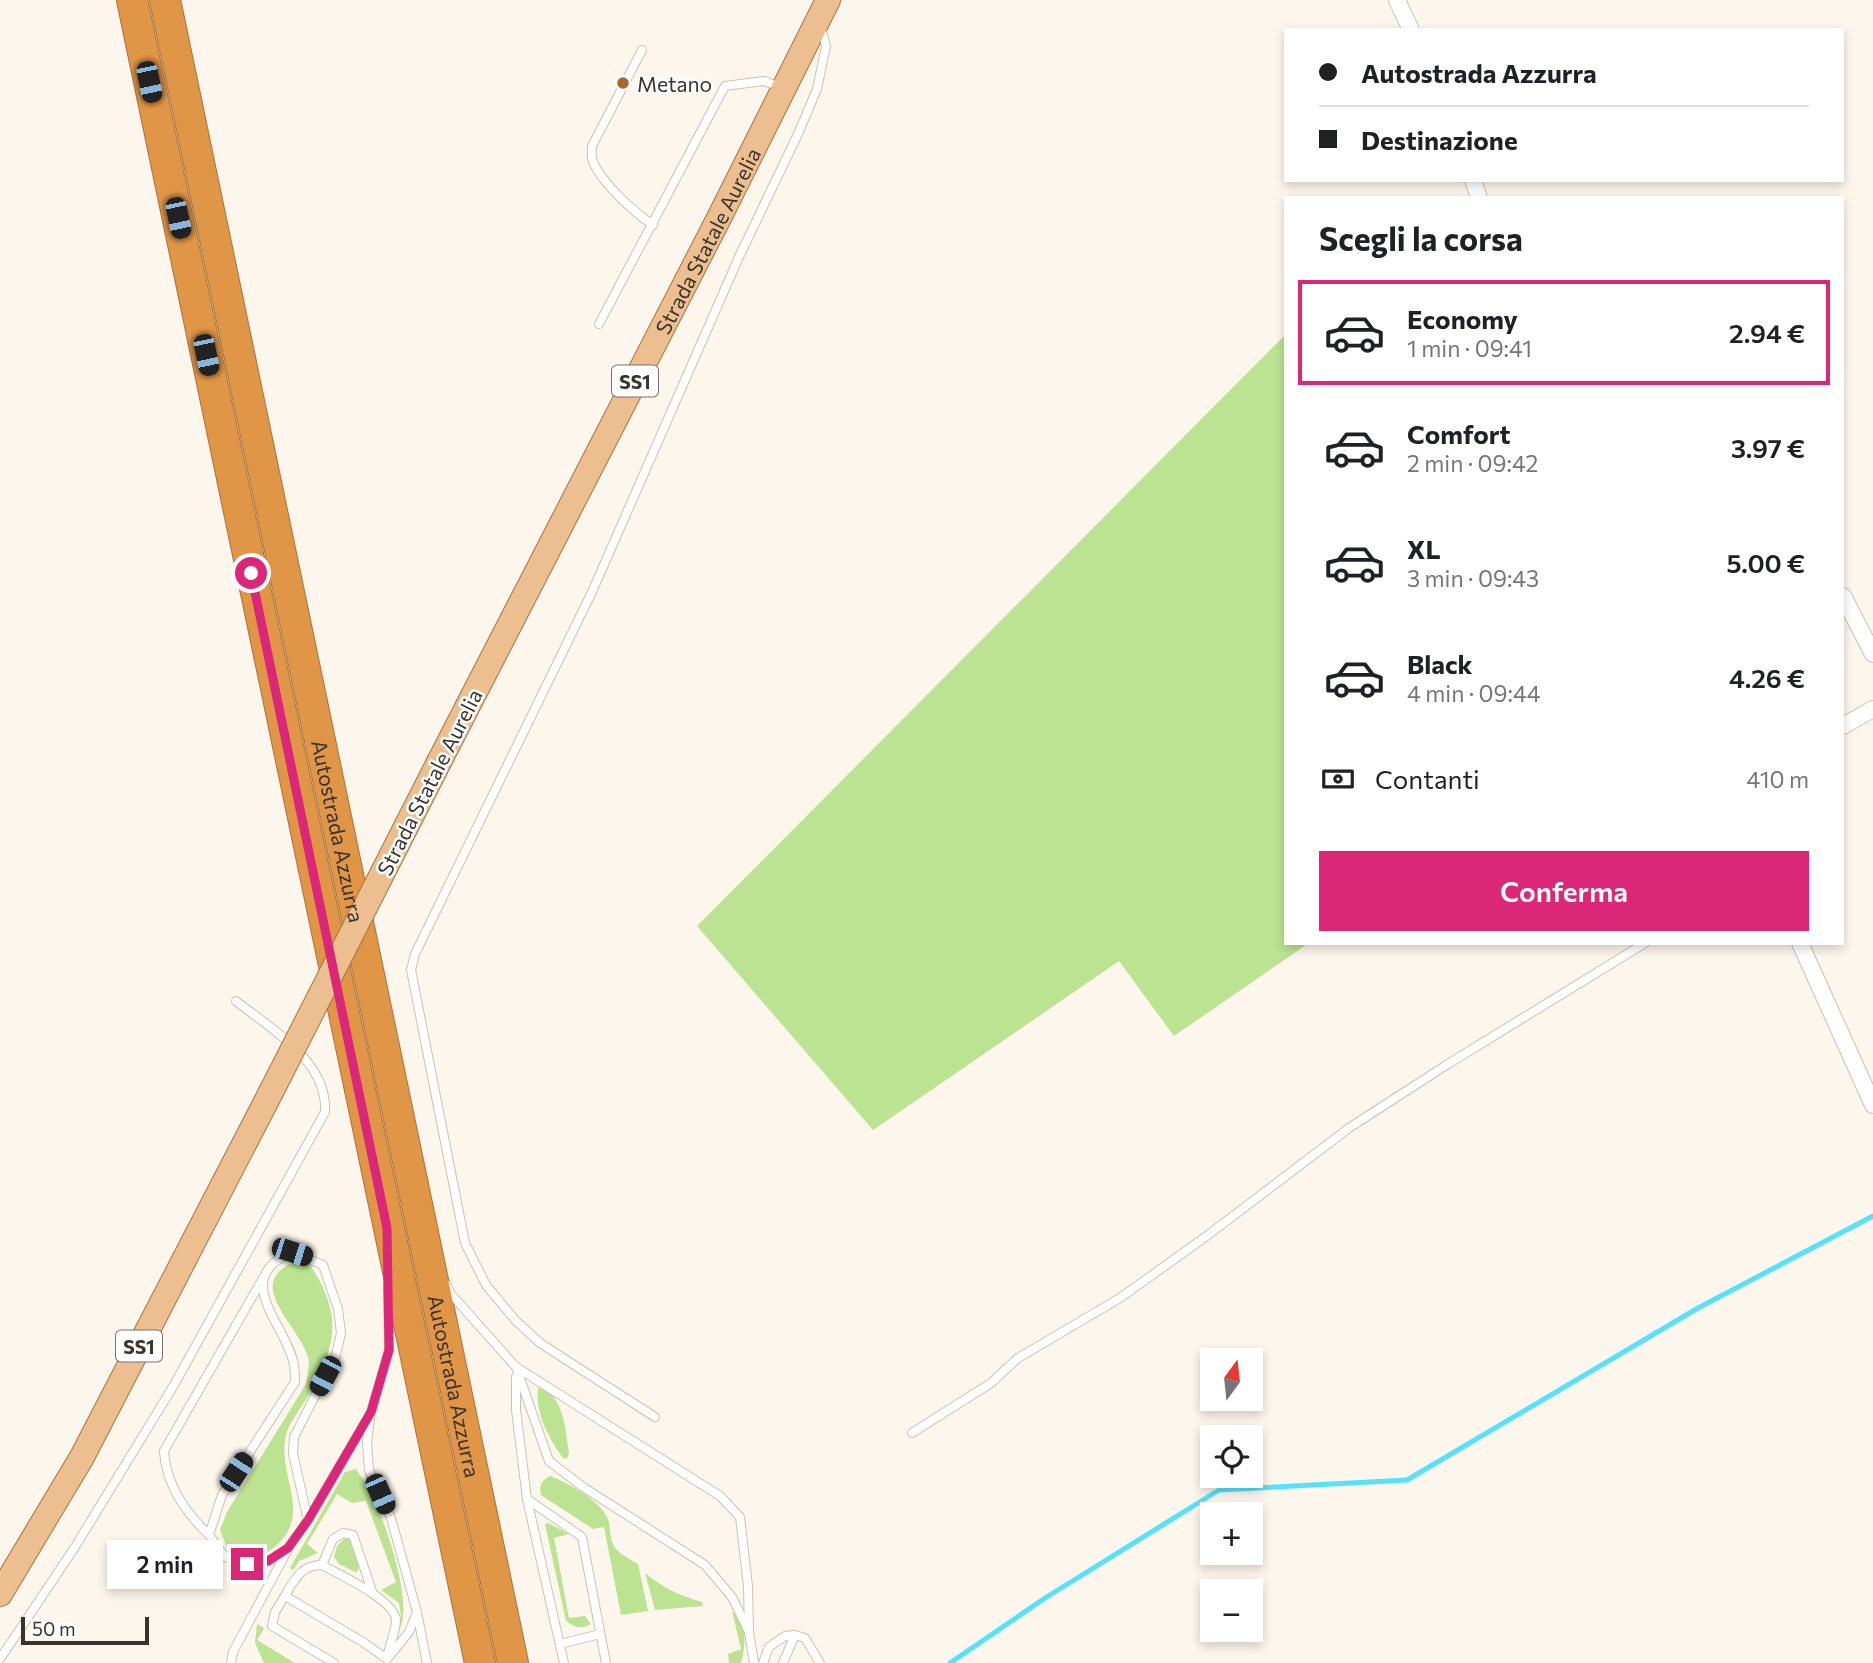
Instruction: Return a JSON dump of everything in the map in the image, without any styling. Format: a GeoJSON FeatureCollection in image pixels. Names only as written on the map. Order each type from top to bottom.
{"type":"FeatureCollection","features":[{"type":"Feature","properties":{"kind":"highway","name":"Autostrada Azzurra"},"geometry":{"type":"LineString","coordinates":[[132,0],[480,1663]]}},
{"type":"Feature","properties":{"kind":"highway","name":"Autostrada Azzurra"},"geometry":{"type":"LineString","coordinates":[[165,0],[513,1663]]}},
{"type":"Feature","properties":{"kind":"main road","name":"Strada Statale Aurelia"},"geometry":{"type":"LineString","coordinates":[[0,1594],[82,1457],[823,9]]}},
{"type":"Feature","properties":{"kind":"street"},"geometry":{"type":"LineString","coordinates":[[1397,0],[1410,28]]}},
{"type":"Feature","properties":{"kind":"street"},"geometry":{"type":"LineString","coordinates":[[1844,598],[1873,654]]}},
{"type":"Feature","properties":{"kind":"street"},"geometry":{"type":"LineString","coordinates":[[1844,725],[1873,709]]}},
{"type":"Feature","properties":{"kind":"street"},"geometry":{"type":"LineString","coordinates":[[1801,945],[1873,1105]]}},
{"type":"Feature","properties":{"kind":"lane"},"geometry":{"type":"LineString","coordinates":[[655,1418],[540,1343],[515,1320],[486,1285],[465,1243],[411,970],[415,954],[592,592],[739,257],[803,123],[817,89],[826,46],[823,9]]}},
{"type":"Feature","properties":{"kind":"lane"},"geometry":{"type":"LineString","coordinates":[[642,50],[592,146],[592,158],[606,181],[634,212],[653,225]]}},
{"type":"Feature","properties":{"kind":"lane"},"geometry":{"type":"LineString","coordinates":[[599,324],[725,86],[764,81],[783,89]]}},
{"type":"Feature","properties":{"kind":"lane"},"geometry":{"type":"LineString","coordinates":[[912,1433],[991,1383],[1018,1357],[1120,1298],[1359,1121],[1642,945]]}},
{"type":"Feature","properties":{"kind":"lane"},"geometry":{"type":"LineString","coordinates":[[0,1659],[75,1547],[174,1385],[325,1112],[324,1090],[313,1069],[286,1041],[236,1001]]}},
{"type":"Feature","properties":{"kind":"lane"},"geometry":{"type":"LineString","coordinates":[[417,1209],[440,1269]]}},
{"type":"Feature","properties":{"kind":"lane"},"geometry":{"type":"LineString","coordinates":[[387,1228],[388,1268]]}},
{"type":"Feature","properties":{"kind":"lane"},"geometry":{"type":"LineString","coordinates":[[288,1548],[268,1561],[247,1564],[225,1557],[209,1535],[190,1517],[165,1471],[164,1451],[266,1273],[276,1259],[292,1252],[323,1265],[338,1309],[341,1333],[336,1355],[294,1437],[293,1454],[308,1520]]}},
{"type":"Feature","properties":{"kind":"lane"},"geometry":{"type":"LineString","coordinates":[[209,1535],[222,1494],[295,1382],[294,1364],[262,1297],[266,1273]]}},
{"type":"Feature","properties":{"kind":"lane"},"geometry":{"type":"LineString","coordinates":[[445,1281],[450,1293],[516,1367],[720,1496],[740,1517],[754,1663]]}},
{"type":"Feature","properties":{"kind":"lane"},"geometry":{"type":"LineString","coordinates":[[388,1282],[389,1350],[371,1412],[367,1442],[369,1470],[391,1518],[417,1612],[427,1663]]}},
{"type":"Feature","properties":{"kind":"lane"},"geometry":{"type":"LineString","coordinates":[[516,1367],[516,1410],[527,1499],[564,1663]]}},
{"type":"Feature","properties":{"kind":"lane"},"geometry":{"type":"LineString","coordinates":[[516,1367],[549,1461],[583,1487],[705,1565],[733,1597],[749,1632]]}},
{"type":"Feature","properties":{"kind":"lane"},"geometry":{"type":"LineString","coordinates":[[231,1663],[233,1653],[288,1548],[308,1520],[371,1412]]}},
{"type":"Feature","properties":{"kind":"lane"},"geometry":{"type":"LineString","coordinates":[[527,1499],[582,1537],[606,1663]]}},
{"type":"Feature","properties":{"kind":"lane"},"geometry":{"type":"LineString","coordinates":[[322,1565],[333,1539],[343,1533],[353,1535],[373,1594]]}},
{"type":"Feature","properties":{"kind":"lane"},"geometry":{"type":"LineString","coordinates":[[334,1663],[272,1626],[275,1612],[299,1573],[313,1565],[322,1565],[390,1606],[396,1619],[386,1661]]}},
{"type":"Feature","properties":{"kind":"lane"},"geometry":{"type":"LineString","coordinates":[[285,1596],[386,1661]]}},
{"type":"Feature","properties":{"kind":"lane"},"geometry":{"type":"LineString","coordinates":[[386,1661],[409,1632],[417,1612]]}},
{"type":"Feature","properties":{"kind":"lane"},"geometry":{"type":"LineString","coordinates":[[560,1644],[600,1634]]}},
{"type":"Feature","properties":{"kind":"lane"},"geometry":{"type":"LineString","coordinates":[[763,1663],[769,1647],[785,1636],[795,1635],[805,1638],[820,1663]]}},
{"type":"Feature","properties":{"kind":"lane"},"geometry":{"type":"LineString","coordinates":[[783,1663],[795,1635]]}},
{"type":"Feature","properties":{"kind":"green space"},"geometry":{"type":"Polygon","coordinates":[[[1284,336],[1284,945],[1306,945],[1174,1036],[1119,961],[873,1130],[697,926],[1284,336]]]}},
{"type":"Feature","properties":{"kind":"green space"},"geometry":{"type":"Polygon","coordinates":[[[294,1262],[310,1265],[321,1283],[332,1316],[330,1347],[317,1380],[286,1435],[284,1451],[292,1495],[291,1523],[285,1536],[267,1552],[250,1555],[238,1553],[227,1548],[220,1530],[227,1512],[306,1384],[308,1357],[273,1293],[273,1281],[280,1271],[294,1262]]]}},
{"type":"Feature","properties":{"kind":"green space"},"geometry":{"type":"Polygon","coordinates":[[[538,1388],[547,1391],[559,1405],[569,1452],[567,1459],[558,1451],[544,1425],[538,1388]]]}},
{"type":"Feature","properties":{"kind":"green space"},"geometry":{"type":"Polygon","coordinates":[[[356,1469],[377,1504],[396,1563],[403,1604],[403,1620],[398,1632],[401,1616],[399,1603],[381,1590],[396,1582],[366,1501],[352,1503],[337,1494],[307,1544],[318,1553],[299,1561],[293,1570],[290,1568],[345,1472],[356,1469]]]}},
{"type":"Feature","properties":{"kind":"green space"},"geometry":{"type":"Polygon","coordinates":[[[550,1476],[582,1493],[603,1511],[615,1547],[638,1564],[648,1611],[621,1615],[604,1527],[593,1529],[541,1495],[541,1484],[550,1476]]]}},
{"type":"Feature","properties":{"kind":"green space"},"geometry":{"type":"Polygon","coordinates":[[[545,1524],[569,1534],[554,1538],[569,1618],[585,1616],[591,1624],[587,1626],[578,1627],[566,1621],[545,1524]]]}},
{"type":"Feature","properties":{"kind":"green space"},"geometry":{"type":"Polygon","coordinates":[[[345,1538],[350,1539],[360,1562],[357,1573],[339,1564],[334,1557],[337,1546],[345,1538]]]}},
{"type":"Feature","properties":{"kind":"green space"},"geometry":{"type":"Polygon","coordinates":[[[645,1573],[672,1591],[702,1602],[703,1606],[655,1610],[645,1573]]]}},
{"type":"Feature","properties":{"kind":"green space"},"geometry":{"type":"Polygon","coordinates":[[[732,1611],[743,1629],[744,1649],[741,1663],[729,1663],[728,1654],[741,1649],[732,1611]]]}},
{"type":"Feature","properties":{"kind":"green space"},"geometry":{"type":"Polygon","coordinates":[[[257,1624],[264,1628],[257,1640],[295,1663],[264,1663],[255,1643],[257,1624]]]}},
{"type":"Feature","properties":{"kind":"waterway"},"geometry":{"type":"LineString","coordinates":[[950,1663],[1045,1598],[1219,1490],[1407,1480],[1698,1308],[1873,1216]]}},
{"type":"Feature","properties":{"kind":"place","name":"Metano"},"geometry":{"type":"Point","coordinates":[623,83]}},
{"type":"Feature","properties":{"kind":"route"},"geometry":{"type":"LineString","coordinates":[[247,1564],[268,1561],[288,1548],[308,1520],[371,1412],[389,1350],[387,1228],[251,573]]}}]}
